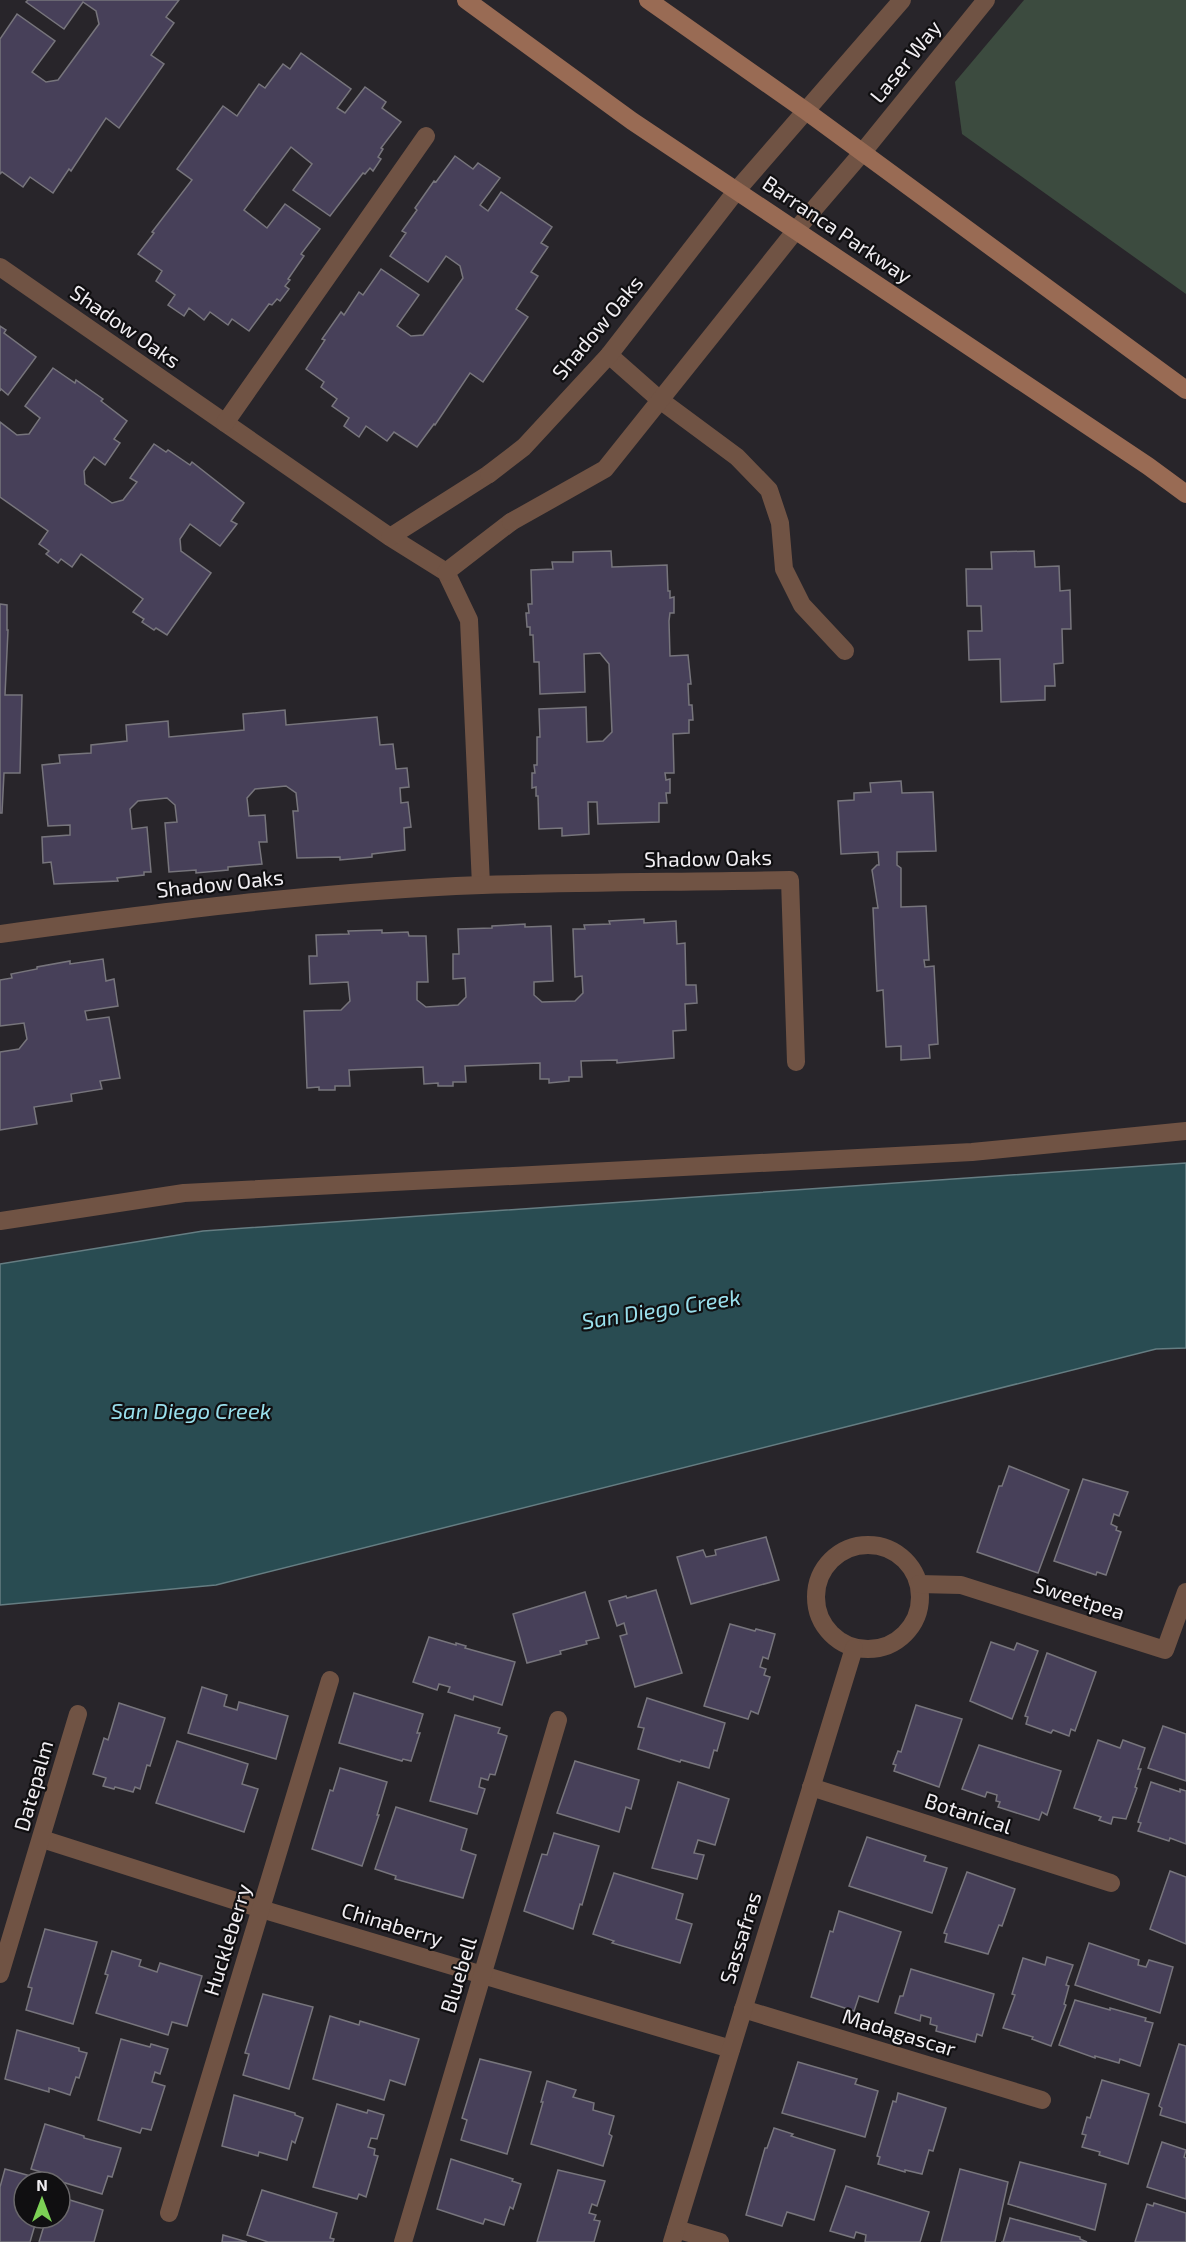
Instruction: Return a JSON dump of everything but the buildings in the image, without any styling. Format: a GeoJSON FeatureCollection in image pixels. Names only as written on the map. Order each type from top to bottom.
{"type":"FeatureCollection","features":[{"type":"Feature","properties":{"kind":"main road","name":"Barranca Parkway"},"geometry":{"type":"LineString","coordinates":[[466,0],[632,121],[1186,494]]}},
{"type":"Feature","properties":{"kind":"main road"},"geometry":{"type":"LineString","coordinates":[[648,0],[806,111],[1186,390]]}},
{"type":"Feature","properties":{"kind":"street","name":"Laser Way"},"geometry":{"type":"LineString","coordinates":[[806,111],[902,0]]}},
{"type":"Feature","properties":{"kind":"street","name":"Laser Way"},"geometry":{"type":"LineString","coordinates":[[862,153],[986,0]]}},
{"type":"Feature","properties":{"kind":"street","name":"Shadow Oaks"},"geometry":{"type":"LineString","coordinates":[[390,537],[489,474],[524,447],[609,356],[737,190],[806,111]]}},
{"type":"Feature","properties":{"kind":"street"},"geometry":{"type":"LineString","coordinates":[[225,423],[426,136]]}},
{"type":"Feature","properties":{"kind":"street"},"geometry":{"type":"LineString","coordinates":[[481,885],[469,620],[446,572],[511,522],[605,469],[796,230],[862,153]]}},
{"type":"Feature","properties":{"kind":"street","name":"Shadow Oaks"},"geometry":{"type":"LineString","coordinates":[[0,267],[390,537],[446,572]]}},
{"type":"Feature","properties":{"kind":"street"},"geometry":{"type":"LineString","coordinates":[[609,356],[660,400],[737,457],[769,490],[780,523],[784,569],[802,605],[845,651]]}},
{"type":"Feature","properties":{"kind":"street","name":"Shadow Oaks"},"geometry":{"type":"LineString","coordinates":[[0,934],[310,896],[481,885],[790,880],[796,1062]]}},
{"type":"Feature","properties":{"kind":"street"},"geometry":{"type":"LineString","coordinates":[[0,1221],[184,1193],[960,1152],[1186,1131]]}},
{"type":"Feature","properties":{"kind":"street"},"geometry":{"type":"LineString","coordinates":[[855,1546],[882,1547],[906,1560],[919,1584],[919,1611],[905,1635],[881,1649],[854,1648],[830,1634],[817,1611],[817,1583],[831,1560],[855,1546]]}},
{"type":"Feature","properties":{"kind":"street","name":"Sweetpea"},"geometry":{"type":"LineString","coordinates":[[919,1584],[961,1585],[1165,1650],[1186,1592]]}},
{"type":"Feature","properties":{"kind":"street","name":"Sassafras"},"geometry":{"type":"LineString","coordinates":[[674,2235],[854,1648]]}},
{"type":"Feature","properties":{"kind":"street","name":"Huckleberry"},"geometry":{"type":"LineString","coordinates":[[169,2213],[330,1680]]}},
{"type":"Feature","properties":{"kind":"street","name":"Datepalm"},"geometry":{"type":"LineString","coordinates":[[0,1974],[78,1714]]}},
{"type":"Feature","properties":{"kind":"street","name":"Bluebell"},"geometry":{"type":"LineString","coordinates":[[403,2242],[558,1720]]}},
{"type":"Feature","properties":{"kind":"street","name":"Botanical"},"geometry":{"type":"LineString","coordinates":[[811,1786],[1111,1884]]}},
{"type":"Feature","properties":{"kind":"street","name":"Chinaberry"},"geometry":{"type":"LineString","coordinates":[[42,1839],[261,1909],[731,2049]]}},
{"type":"Feature","properties":{"kind":"street","name":"Madagascar"},"geometry":{"type":"LineString","coordinates":[[743,2009],[1042,2100]]}},
{"type":"Feature","properties":{"kind":"street"},"geometry":{"type":"LineString","coordinates":[[674,2235],[720,2242]]}},
{"type":"Feature","properties":{"kind":"green space"},"geometry":{"type":"Polygon","coordinates":[[[1024,0],[1186,0],[1186,294],[962,134],[955,82],[1024,0]]]}},
{"type":"Feature","properties":{"kind":"water","name":"San Diego Creek"},"geometry":{"type":"Polygon","coordinates":[[[1186,1163],[1186,1348],[1156,1349],[216,1585],[0,1605],[0,1264],[203,1231],[1186,1163]]]}}]}
